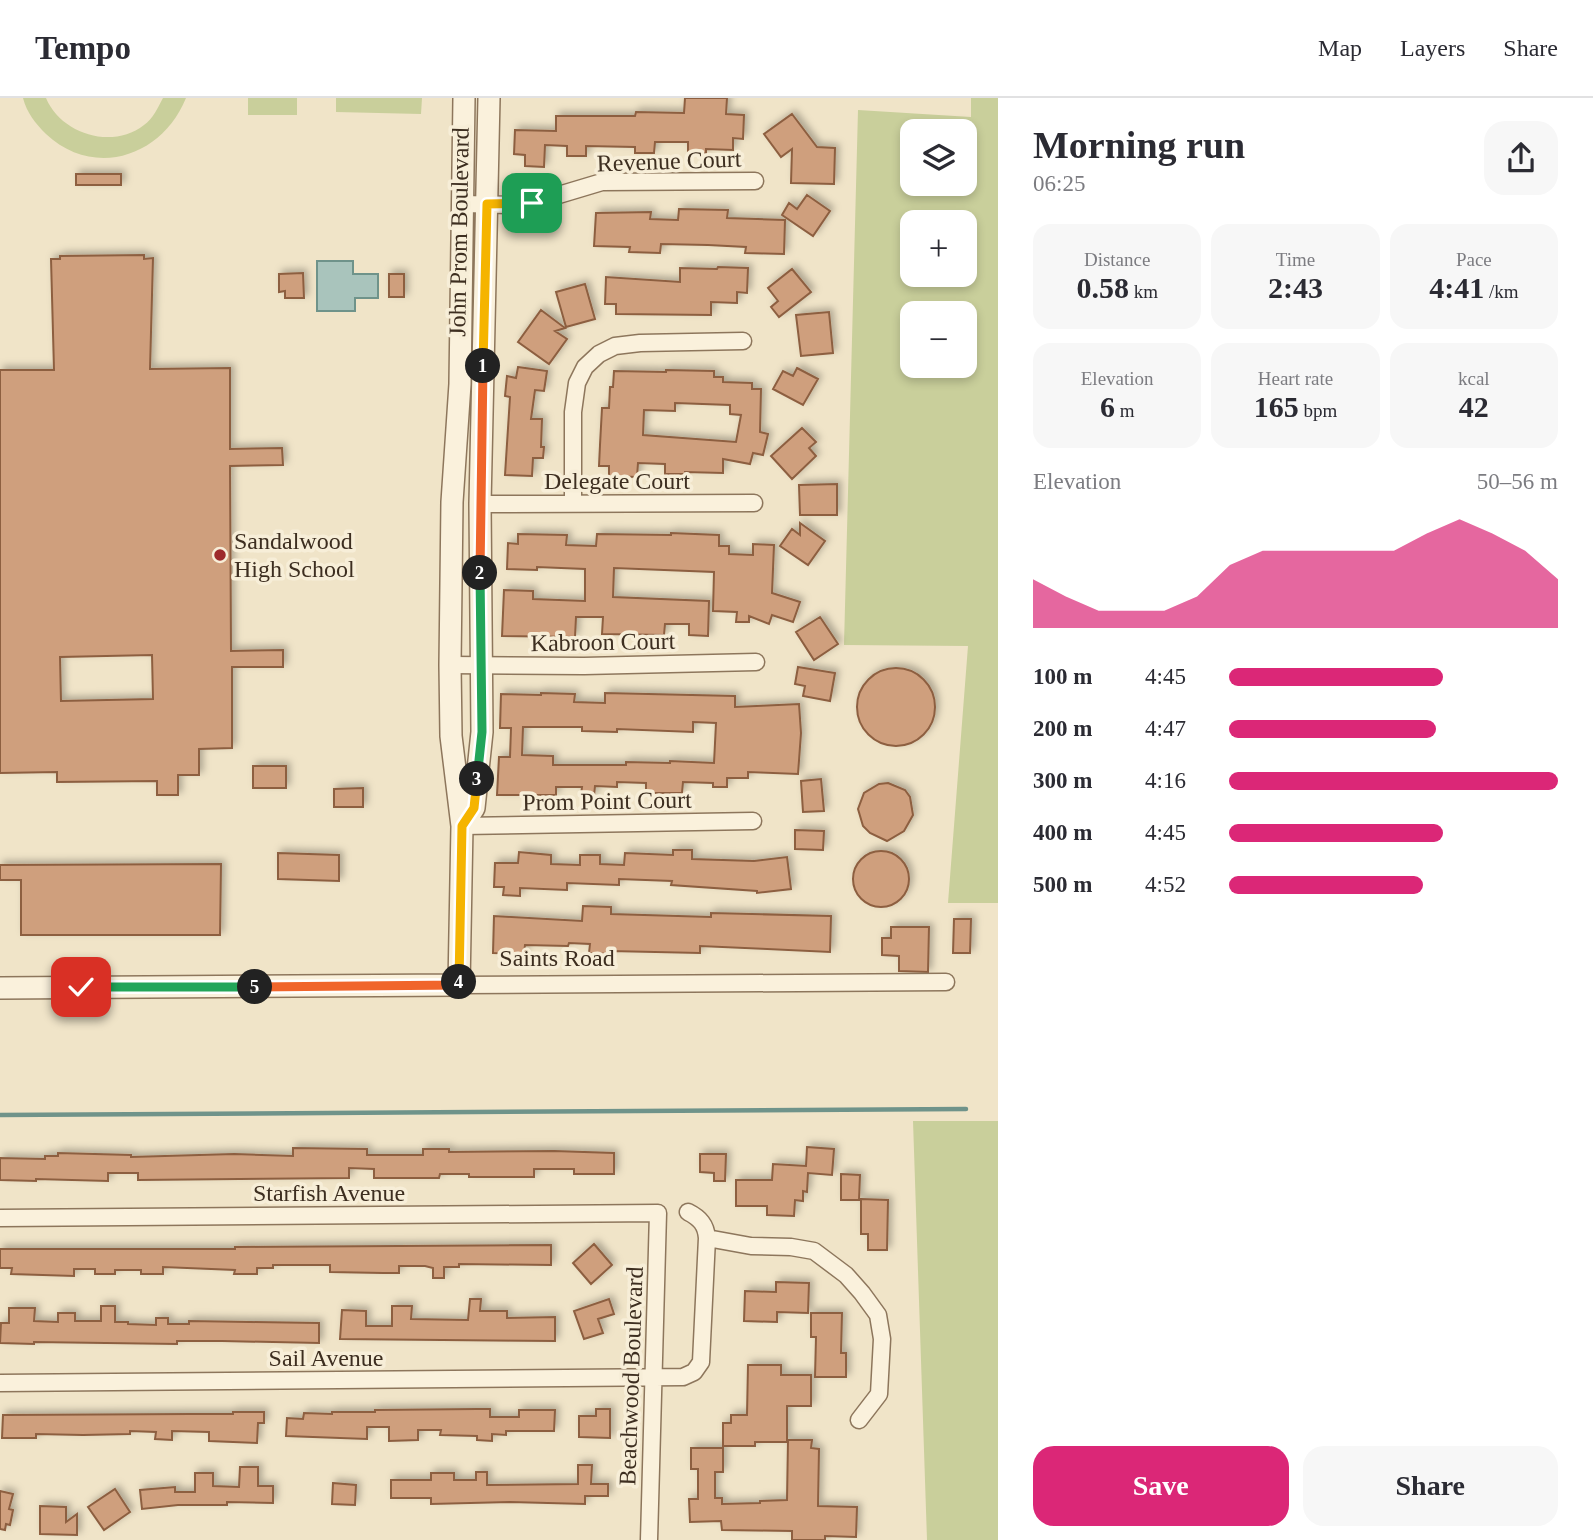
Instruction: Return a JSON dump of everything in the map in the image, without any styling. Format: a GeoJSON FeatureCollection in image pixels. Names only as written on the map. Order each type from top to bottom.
{"type":"FeatureCollection","features":[{"type":"Feature","properties":{"kind":"street","name":"John Prom Boulevard"},"geometry":{"type":"LineString","coordinates":[[459,985],[462,826],[451,736],[450,665],[452,502],[460,384],[464,98]]}},
{"type":"Feature","properties":{"kind":"street","name":"John Prom Boulevard"},"geometry":{"type":"LineString","coordinates":[[462,826],[474,808],[482,732],[480,504],[489,98]]}},
{"type":"Feature","properties":{"kind":"street","name":"Revenue Court"},"geometry":{"type":"LineString","coordinates":[[462,204],[532,203],[602,182],[755,181]]}},
{"type":"Feature","properties":{"kind":"street"},"geometry":{"type":"LineString","coordinates":[[573,503],[573,412],[577,383],[585,367],[599,354],[615,346],[743,341]]}},
{"type":"Feature","properties":{"kind":"street","name":"Delegate Court"},"geometry":{"type":"LineString","coordinates":[[480,504],[754,503]]}},
{"type":"Feature","properties":{"kind":"street"},"geometry":{"type":"LineString","coordinates":[[451,551],[468,556],[480,570]]}},
{"type":"Feature","properties":{"kind":"street","name":"Kabroon Court"},"geometry":{"type":"LineString","coordinates":[[450,665],[756,662]]}},
{"type":"Feature","properties":{"kind":"street","name":"Prom Point Court"},"geometry":{"type":"LineString","coordinates":[[462,826],[753,821]]}},
{"type":"Feature","properties":{"kind":"street","name":"Saints Road"},"geometry":{"type":"LineString","coordinates":[[0,988],[946,982]]}},
{"type":"Feature","properties":{"kind":"street"},"geometry":{"type":"LineString","coordinates":[[688,1212],[706,1227],[707,1238],[751,1246],[791,1247],[814,1251],[846,1275],[862,1293],[878,1315],[881,1339],[879,1394],[859,1420]]}},
{"type":"Feature","properties":{"kind":"street","name":"Starfish Avenue"},"geometry":{"type":"LineString","coordinates":[[0,1218],[658,1213]]}},
{"type":"Feature","properties":{"kind":"street","name":"Beachwood Boulevard"},"geometry":{"type":"LineString","coordinates":[[649,1540],[658,1213]]}},
{"type":"Feature","properties":{"kind":"street","name":"Sail Avenue"},"geometry":{"type":"LineString","coordinates":[[0,1383],[683,1377],[694,1372],[701,1362],[707,1238]]}},
{"type":"Feature","properties":{"kind":"green space"},"geometry":{"type":"Polygon","coordinates":[[[23,98],[46,98],[63,121],[75,129],[103,137],[131,132],[144,125],[153,116],[163,98],[186,98],[161,135],[144,147],[125,155],[105,158],[85,156],[65,148],[38,126],[23,98]]]}},
{"type":"Feature","properties":{"kind":"green space"},"geometry":{"type":"Polygon","coordinates":[[[248,98],[297,98],[297,115],[248,115],[248,98]]]}},
{"type":"Feature","properties":{"kind":"green space"},"geometry":{"type":"Polygon","coordinates":[[[336,98],[422,98],[421,114],[336,112],[336,98]]]}},
{"type":"Feature","properties":{"kind":"green space"},"geometry":{"type":"Polygon","coordinates":[[[971,98],[998,98],[998,903],[948,903],[968,646],[844,645],[858,110],[971,117],[971,98]]]}},
{"type":"Feature","properties":{"kind":"green space"},"geometry":{"type":"Polygon","coordinates":[[[913,1121],[998,1121],[998,1540],[927,1540],[913,1121]]]}},
{"type":"Feature","properties":{"kind":"water"},"geometry":{"type":"Polygon","coordinates":[[[317,261],[353,261],[353,274],[378,274],[378,298],[355,298],[355,311],[317,311],[317,261]]]}},
{"type":"Feature","properties":{"kind":"building"},"geometry":{"type":"Polygon","coordinates":[[[685,98],[727,98],[726,114],[744,115],[743,139],[733,138],[733,150],[706,149],[706,153],[688,152],[688,142],[655,142],[654,153],[635,153],[635,147],[586,146],[586,156],[567,156],[567,146],[545,145],[544,167],[525,166],[525,155],[514,154],[515,130],[556,131],[556,116],[635,116],[636,112],[684,113],[685,98]]]}},
{"type":"Feature","properties":{"kind":"building"},"geometry":{"type":"Polygon","coordinates":[[[792,114],[817,147],[835,148],[834,184],[791,183],[792,149],[781,157],[764,134],[792,114]]]}},
{"type":"Feature","properties":{"kind":"building"},"geometry":{"type":"Polygon","coordinates":[[[76,174],[121,174],[121,185],[76,185],[76,174]]]}},
{"type":"Feature","properties":{"kind":"building"},"geometry":{"type":"Polygon","coordinates":[[[807,195],[830,211],[813,236],[782,215],[789,203],[797,209],[807,195]]]}},
{"type":"Feature","properties":{"kind":"building"},"geometry":{"type":"Polygon","coordinates":[[[679,209],[728,210],[727,218],[785,220],[784,254],[745,253],[746,247],[708,245],[661,244],[660,253],[629,252],[630,247],[594,246],[596,213],[651,212],[650,219],[678,220],[679,209]]]}},
{"type":"Feature","properties":{"kind":"building"},"geometry":{"type":"Polygon","coordinates":[[[144,255],[144,259],[153,258],[150,369],[230,368],[230,449],[282,448],[283,465],[230,466],[231,651],[283,650],[283,667],[232,667],[232,748],[199,749],[199,775],[178,775],[178,795],[157,795],[157,781],[57,782],[57,772],[0,773],[0,370],[54,370],[51,259],[60,259],[60,256],[144,255]],[[152,655],[60,657],[61,701],[153,699],[152,655]]]}},
{"type":"Feature","properties":{"kind":"building"},"geometry":{"type":"Polygon","coordinates":[[[680,268],[748,268],[747,293],[737,292],[737,303],[711,302],[711,315],[616,314],[616,304],[605,304],[606,277],[680,282],[680,268]]]}},
{"type":"Feature","properties":{"kind":"building"},"geometry":{"type":"Polygon","coordinates":[[[792,269],[811,292],[779,317],[771,307],[778,301],[768,288],[792,269]]]}},
{"type":"Feature","properties":{"kind":"building"},"geometry":{"type":"Polygon","coordinates":[[[303,273],[304,298],[285,298],[285,291],[279,292],[279,274],[303,273]]]}},
{"type":"Feature","properties":{"kind":"building"},"geometry":{"type":"Polygon","coordinates":[[[389,274],[404,274],[404,297],[389,297],[389,274]]]}},
{"type":"Feature","properties":{"kind":"building"},"geometry":{"type":"Polygon","coordinates":[[[585,284],[595,319],[566,327],[556,292],[585,284]]]}},
{"type":"Feature","properties":{"kind":"building"},"geometry":{"type":"Polygon","coordinates":[[[541,310],[565,328],[555,331],[567,339],[549,364],[518,342],[541,310]]]}},
{"type":"Feature","properties":{"kind":"building"},"geometry":{"type":"Polygon","coordinates":[[[829,312],[833,353],[801,356],[796,315],[829,312]]]}},
{"type":"Feature","properties":{"kind":"building"},"geometry":{"type":"Polygon","coordinates":[[[518,367],[547,371],[544,391],[535,390],[531,419],[542,419],[541,447],[544,447],[543,458],[533,458],[532,476],[505,475],[510,397],[505,396],[507,376],[516,378],[518,367]]]}},
{"type":"Feature","properties":{"kind":"building"},"geometry":{"type":"Polygon","coordinates":[[[797,368],[818,379],[803,405],[773,389],[783,371],[793,376],[797,368]]]}},
{"type":"Feature","properties":{"kind":"building"},"geometry":{"type":"Polygon","coordinates":[[[614,371],[714,371],[714,377],[723,377],[723,382],[752,383],[752,389],[761,389],[760,432],[768,434],[763,455],[753,453],[750,464],[723,459],[723,473],[665,474],[665,464],[638,463],[637,477],[609,476],[609,466],[599,466],[600,445],[602,408],[609,408],[614,371]],[[675,403],[675,411],[644,410],[643,435],[736,442],[741,415],[730,414],[730,405],[675,403]]]}},
{"type":"Feature","properties":{"kind":"building"},"geometry":{"type":"Polygon","coordinates":[[[802,428],[816,442],[809,448],[816,456],[792,479],[771,456],[802,428]]]}},
{"type":"Feature","properties":{"kind":"building"},"geometry":{"type":"Polygon","coordinates":[[[837,484],[837,515],[800,515],[799,485],[837,484]]]}},
{"type":"Feature","properties":{"kind":"building"},"geometry":{"type":"Polygon","coordinates":[[[800,523],[825,541],[808,565],[780,546],[792,529],[800,535],[800,523]]]}},
{"type":"Feature","properties":{"kind":"building"},"geometry":{"type":"Polygon","coordinates":[[[518,534],[567,535],[566,545],[596,546],[597,534],[719,535],[719,546],[729,546],[729,554],[753,555],[753,544],[774,545],[772,593],[800,602],[793,622],[772,615],[769,624],[749,616],[749,622],[736,622],[737,612],[713,611],[714,572],[614,568],[613,597],[709,601],[708,636],[689,635],[689,624],[665,624],[664,635],[602,634],[603,617],[576,617],[575,637],[502,636],[504,590],[533,591],[533,599],[585,601],[585,569],[507,569],[508,543],[518,544],[518,534]]]}},
{"type":"Feature","properties":{"kind":"building"},"geometry":{"type":"Polygon","coordinates":[[[820,617],[838,644],[814,660],[796,632],[820,617]]]}},
{"type":"Feature","properties":{"kind":"building"},"geometry":{"type":"Polygon","coordinates":[[[798,667],[835,673],[830,701],[803,696],[805,686],[795,684],[798,667]]]}},
{"type":"Feature","properties":{"kind":"building"},"geometry":{"type":"Polygon","coordinates":[[[888,668],[904,668],[918,674],[929,685],[935,699],[935,715],[929,729],[918,740],[904,746],[888,746],[874,740],[863,729],[857,715],[857,699],[863,685],[874,674],[888,668]]]}},
{"type":"Feature","properties":{"kind":"building"},"geometry":{"type":"Polygon","coordinates":[[[605,693],[735,696],[735,707],[799,704],[801,733],[798,774],[748,772],[748,778],[727,778],[727,787],[713,787],[713,783],[683,782],[682,793],[646,793],[646,783],[617,782],[617,787],[595,786],[594,796],[581,795],[582,787],[556,787],[556,795],[497,795],[499,757],[510,757],[511,728],[500,728],[501,694],[575,694],[574,702],[605,703],[605,693]],[[693,722],[693,732],[617,729],[617,732],[582,731],[582,727],[523,727],[522,755],[553,756],[553,765],[626,765],[626,762],[670,761],[714,763],[716,723],[693,722]]]}},
{"type":"Feature","properties":{"kind":"building"},"geometry":{"type":"Polygon","coordinates":[[[253,766],[286,766],[286,788],[253,788],[253,766]]]}},
{"type":"Feature","properties":{"kind":"building"},"geometry":{"type":"Polygon","coordinates":[[[821,779],[824,811],[803,812],[801,781],[821,779]]]}},
{"type":"Feature","properties":{"kind":"building"},"geometry":{"type":"Polygon","coordinates":[[[888,783],[905,790],[910,797],[913,815],[904,831],[887,841],[870,833],[863,826],[858,809],[864,793],[879,784],[888,783]]]}},
{"type":"Feature","properties":{"kind":"building"},"geometry":{"type":"Polygon","coordinates":[[[363,788],[363,807],[334,807],[334,789],[363,788]]]}},
{"type":"Feature","properties":{"kind":"building"},"geometry":{"type":"Polygon","coordinates":[[[795,830],[824,831],[823,850],[795,849],[795,830]]]}},
{"type":"Feature","properties":{"kind":"building"},"geometry":{"type":"Polygon","coordinates":[[[673,850],[692,850],[692,859],[754,861],[787,857],[791,889],[757,893],[671,885],[672,881],[619,879],[619,885],[567,883],[567,890],[520,888],[520,896],[503,895],[504,887],[494,887],[495,863],[518,863],[519,852],[551,855],[551,864],[580,865],[580,855],[600,855],[600,864],[624,865],[625,853],[673,855],[673,850]]]}},
{"type":"Feature","properties":{"kind":"building"},"geometry":{"type":"Polygon","coordinates":[[[875,851],[887,851],[897,855],[905,863],[909,879],[905,895],[897,903],[887,907],[875,907],[865,903],[857,895],[853,885],[853,873],[857,863],[865,855],[875,851]]]}},
{"type":"Feature","properties":{"kind":"building"},"geometry":{"type":"Polygon","coordinates":[[[278,853],[339,855],[339,881],[278,879],[278,853]]]}},
{"type":"Feature","properties":{"kind":"building"},"geometry":{"type":"Polygon","coordinates":[[[221,864],[220,935],[21,935],[21,880],[0,880],[0,865],[221,864]]]}},
{"type":"Feature","properties":{"kind":"building"},"geometry":{"type":"Polygon","coordinates":[[[583,906],[611,907],[611,914],[831,916],[830,952],[700,946],[700,953],[610,951],[610,954],[589,953],[590,944],[569,943],[568,946],[525,945],[524,954],[493,953],[494,916],[582,921],[583,906]]]}},
{"type":"Feature","properties":{"kind":"building"},"geometry":{"type":"Polygon","coordinates":[[[954,919],[971,919],[970,953],[953,953],[954,919]]]}},
{"type":"Feature","properties":{"kind":"building"},"geometry":{"type":"Polygon","coordinates":[[[891,927],[929,927],[928,972],[899,971],[899,956],[882,955],[882,938],[891,938],[891,927]]]}},
{"type":"Feature","properties":{"kind":"building"},"geometry":{"type":"Polygon","coordinates":[[[807,1147],[834,1149],[832,1175],[808,1173],[807,1192],[803,1191],[803,1201],[795,1200],[794,1216],[767,1215],[767,1206],[736,1206],[736,1180],[772,1180],[773,1164],[806,1166],[807,1147]]]}},
{"type":"Feature","properties":{"kind":"building"},"geometry":{"type":"Polygon","coordinates":[[[293,1148],[367,1149],[367,1155],[423,1155],[423,1149],[449,1149],[449,1152],[614,1153],[614,1174],[574,1174],[574,1169],[534,1169],[534,1177],[440,1174],[439,1178],[374,1178],[374,1169],[349,1168],[349,1178],[138,1180],[138,1173],[108,1173],[108,1181],[0,1180],[0,1158],[45,1159],[45,1156],[58,1156],[58,1153],[131,1157],[234,1154],[293,1156],[293,1148]]]}},
{"type":"Feature","properties":{"kind":"building"},"geometry":{"type":"Polygon","coordinates":[[[700,1154],[726,1154],[725,1181],[714,1181],[714,1173],[700,1172],[700,1154]]]}},
{"type":"Feature","properties":{"kind":"building"},"geometry":{"type":"Polygon","coordinates":[[[841,1174],[860,1175],[859,1200],[841,1200],[841,1174]]]}},
{"type":"Feature","properties":{"kind":"building"},"geometry":{"type":"Polygon","coordinates":[[[861,1199],[888,1200],[887,1250],[868,1250],[868,1234],[861,1234],[861,1199]]]}},
{"type":"Feature","properties":{"kind":"building"},"geometry":{"type":"Polygon","coordinates":[[[594,1244],[612,1265],[591,1284],[573,1263],[594,1244]]]}},
{"type":"Feature","properties":{"kind":"building"},"geometry":{"type":"Polygon","coordinates":[[[551,1245],[551,1265],[459,1264],[459,1267],[444,1267],[444,1278],[433,1278],[433,1268],[425,1266],[399,1266],[399,1273],[330,1272],[330,1265],[273,1265],[273,1268],[257,1268],[257,1274],[234,1274],[235,1270],[163,1267],[163,1274],[141,1274],[141,1270],[115,1270],[115,1274],[95,1274],[95,1269],[74,1269],[74,1276],[11,1274],[12,1268],[0,1268],[0,1249],[551,1245]]]}},
{"type":"Feature","properties":{"kind":"building"},"geometry":{"type":"Polygon","coordinates":[[[776,1282],[809,1283],[808,1313],[777,1312],[777,1322],[744,1321],[745,1291],[776,1292],[776,1282]]]}},
{"type":"Feature","properties":{"kind":"building"},"geometry":{"type":"Polygon","coordinates":[[[470,1299],[481,1299],[480,1311],[507,1311],[507,1318],[555,1317],[555,1341],[340,1339],[342,1310],[366,1311],[366,1326],[392,1326],[392,1306],[412,1306],[411,1319],[468,1320],[470,1299]]]}},
{"type":"Feature","properties":{"kind":"building"},"geometry":{"type":"Polygon","coordinates":[[[609,1299],[614,1314],[598,1319],[603,1333],[584,1339],[574,1311],[609,1299]]]}},
{"type":"Feature","properties":{"kind":"building"},"geometry":{"type":"Polygon","coordinates":[[[101,1306],[115,1306],[115,1322],[128,1324],[156,1325],[156,1318],[168,1318],[168,1324],[189,1324],[189,1321],[319,1323],[319,1343],[0,1343],[1,1323],[9,1323],[9,1308],[35,1308],[34,1321],[58,1322],[58,1313],[75,1313],[75,1321],[101,1321],[101,1306]]]}},
{"type":"Feature","properties":{"kind":"building"},"geometry":{"type":"Polygon","coordinates":[[[811,1313],[842,1313],[841,1353],[846,1353],[846,1377],[815,1377],[816,1337],[811,1337],[811,1313]]]}},
{"type":"Feature","properties":{"kind":"building"},"geometry":{"type":"Polygon","coordinates":[[[748,1365],[781,1365],[781,1375],[811,1375],[811,1406],[787,1406],[787,1442],[723,1446],[723,1423],[731,1423],[731,1415],[747,1415],[748,1365]]]}},
{"type":"Feature","properties":{"kind":"building"},"geometry":{"type":"Polygon","coordinates":[[[490,1409],[490,1417],[519,1417],[519,1410],[555,1410],[554,1431],[506,1431],[506,1435],[492,1434],[492,1441],[477,1440],[477,1436],[440,1435],[441,1430],[418,1430],[418,1440],[389,1441],[389,1427],[367,1427],[367,1439],[286,1436],[287,1418],[303,1419],[304,1413],[490,1409]]]}},
{"type":"Feature","properties":{"kind":"building"},"geometry":{"type":"Polygon","coordinates":[[[596,1409],[610,1409],[610,1438],[579,1437],[579,1416],[596,1416],[596,1409]]]}},
{"type":"Feature","properties":{"kind":"building"},"geometry":{"type":"Polygon","coordinates":[[[264,1412],[264,1423],[258,1423],[257,1443],[209,1441],[209,1432],[172,1431],[172,1440],[155,1439],[156,1432],[130,1431],[130,1434],[36,1434],[36,1438],[2,1438],[3,1415],[264,1412]]]}},
{"type":"Feature","properties":{"kind":"building"},"geometry":{"type":"Polygon","coordinates":[[[788,1440],[812,1440],[811,1448],[819,1449],[818,1506],[857,1507],[856,1537],[825,1536],[825,1540],[792,1540],[792,1531],[722,1530],[721,1521],[690,1522],[689,1499],[698,1499],[698,1469],[691,1469],[691,1448],[723,1448],[723,1472],[715,1472],[715,1498],[722,1498],[722,1504],[760,1503],[787,1500],[788,1440]]]}},
{"type":"Feature","properties":{"kind":"building"},"geometry":{"type":"Polygon","coordinates":[[[578,1465],[592,1465],[591,1484],[608,1484],[608,1496],[585,1496],[585,1504],[431,1504],[431,1498],[391,1498],[391,1480],[431,1480],[431,1473],[454,1473],[454,1480],[476,1480],[476,1472],[487,1472],[487,1485],[578,1484],[578,1465]]]}},
{"type":"Feature","properties":{"kind":"building"},"geometry":{"type":"Polygon","coordinates":[[[240,1467],[258,1467],[258,1486],[273,1486],[273,1503],[227,1502],[227,1505],[178,1505],[142,1509],[140,1490],[175,1487],[175,1492],[195,1492],[195,1473],[213,1473],[213,1486],[239,1487],[240,1467]]]}},
{"type":"Feature","properties":{"kind":"building"},"geometry":{"type":"Polygon","coordinates":[[[333,1483],[356,1485],[355,1505],[332,1504],[333,1483]]]}},
{"type":"Feature","properties":{"kind":"building"},"geometry":{"type":"Polygon","coordinates":[[[115,1489],[130,1512],[104,1530],[88,1507],[115,1489]]]}},
{"type":"Feature","properties":{"kind":"building"},"geometry":{"type":"Polygon","coordinates":[[[0,1491],[13,1494],[9,1509],[13,1510],[10,1525],[6,1524],[5,1530],[0,1529],[0,1491]]]}},
{"type":"Feature","properties":{"kind":"building"},"geometry":{"type":"Polygon","coordinates":[[[40,1506],[66,1507],[66,1522],[77,1514],[77,1535],[40,1534],[40,1506]]]}},
{"type":"Feature","properties":{"kind":"waterway"},"geometry":{"type":"LineString","coordinates":[[0,1115],[966,1109]]}},
{"type":"Feature","properties":{"kind":"place","name":"Sandalwood High School"},"geometry":{"type":"Point","coordinates":[220,555]}},
{"type":"Feature","properties":{"kind":"route"},"geometry":{"type":"LineString","coordinates":[[81,987],[459,985],[462,826],[474,808],[482,732],[480,504],[487,204],[532,203]]}}]}
